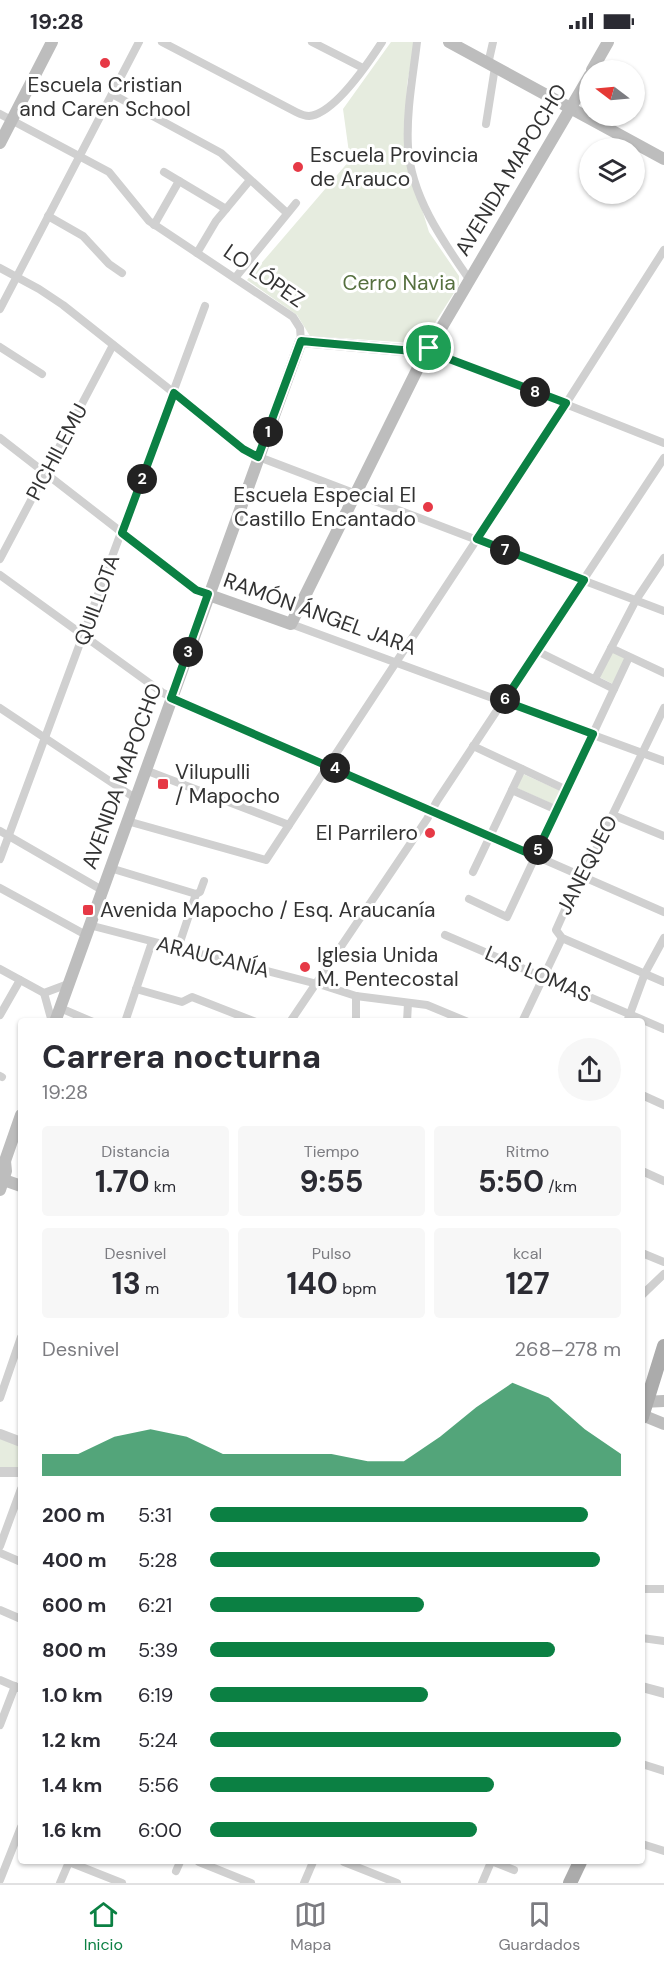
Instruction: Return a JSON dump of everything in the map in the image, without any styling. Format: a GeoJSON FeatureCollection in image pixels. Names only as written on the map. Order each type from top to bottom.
{"type":"FeatureCollection","features":[{"type":"Feature","properties":{"kind":"main road"},"geometry":{"type":"LineString","coordinates":[[0,143],[52,42]]}},
{"type":"Feature","properties":{"kind":"main road"},"geometry":{"type":"LineString","coordinates":[[449,42],[664,159]]}},
{"type":"Feature","properties":{"kind":"main road","name":"AVENIDA MAPOCHO"},"geometry":{"type":"LineString","coordinates":[[598,60],[608,42]]}},
{"type":"Feature","properties":{"kind":"main road","name":"AVENIDA MAPOCHO"},"geometry":{"type":"LineString","coordinates":[[291,624],[419,366],[579,94]]}},
{"type":"Feature","properties":{"kind":"main road","name":"AVENIDA MAPOCHO"},"geometry":{"type":"LineString","coordinates":[[55,1018],[301,341]]}},
{"type":"Feature","properties":{"kind":"main road","name":"LO LÓPEZ"},"geometry":{"type":"LineString","coordinates":[[301,341],[413,351],[429,348]]}},
{"type":"Feature","properties":{"kind":"main road"},"geometry":{"type":"LineString","coordinates":[[413,351],[419,366]]}},
{"type":"Feature","properties":{"kind":"main road","name":"RAMÓN ÁNGEL JARA"},"geometry":{"type":"LineString","coordinates":[[208,594],[291,624]]}},
{"type":"Feature","properties":{"kind":"main road"},"geometry":{"type":"LineString","coordinates":[[17,1140],[2,1174],[18,1184]]}},
{"type":"Feature","properties":{"kind":"main road"},"geometry":{"type":"LineString","coordinates":[[645,1398],[664,1346]]}},
{"type":"Feature","properties":{"kind":"main road"},"geometry":{"type":"LineString","coordinates":[[645,1401],[664,1401]]}},
{"type":"Feature","properties":{"kind":"main road"},"geometry":{"type":"LineString","coordinates":[[645,1417],[664,1424]]}},
{"type":"Feature","properties":{"kind":"main road"},"geometry":{"type":"LineString","coordinates":[[574,1882],[579,1864]]}},
{"type":"Feature","properties":{"kind":"street"},"geometry":{"type":"LineString","coordinates":[[0,309],[139,42]]}},
{"type":"Feature","properties":{"kind":"street"},"geometry":{"type":"LineString","coordinates":[[162,42],[306,116],[318,113],[336,101],[382,42]]}},
{"type":"Feature","properties":{"kind":"street"},"geometry":{"type":"LineString","coordinates":[[312,42],[363,68]]}},
{"type":"Feature","properties":{"kind":"street"},"geometry":{"type":"LineString","coordinates":[[417,42],[409,117],[410,159],[420,193],[432,221],[469,279]]}},
{"type":"Feature","properties":{"kind":"street"},"geometry":{"type":"LineString","coordinates":[[486,124],[493,42]]}},
{"type":"Feature","properties":{"kind":"street"},"geometry":{"type":"LineString","coordinates":[[112,94],[221,153],[287,213]]}},
{"type":"Feature","properties":{"kind":"street","name":"LO LÓPEZ"},"geometry":{"type":"LineString","coordinates":[[0,114],[102,167],[114,177],[140,212],[154,225],[293,317],[300,328],[301,341]]}},
{"type":"Feature","properties":{"kind":"street"},"geometry":{"type":"LineString","coordinates":[[164,172],[226,209]]}},
{"type":"Feature","properties":{"kind":"street"},"geometry":{"type":"LineString","coordinates":[[197,253],[210,229],[250,180]]}},
{"type":"Feature","properties":{"kind":"street"},"geometry":{"type":"LineString","coordinates":[[154,225],[179,181]]}},
{"type":"Feature","properties":{"kind":"street"},"geometry":{"type":"LineString","coordinates":[[235,278],[296,203]]}},
{"type":"Feature","properties":{"kind":"street"},"geometry":{"type":"LineString","coordinates":[[48,216],[83,236],[109,264],[122,273]]}},
{"type":"Feature","properties":{"kind":"street"},"geometry":{"type":"LineString","coordinates":[[127,821],[266,860],[664,250]]}},
{"type":"Feature","properties":{"kind":"street"},"geometry":{"type":"LineString","coordinates":[[0,268],[49,296],[243,449],[258,457],[664,611]]}},
{"type":"Feature","properties":{"kind":"street","name":"QUILLOTA"},"geometry":{"type":"LineString","coordinates":[[0,860],[205,306]]}},
{"type":"Feature","properties":{"kind":"street","name":"PICHILEMU"},"geometry":{"type":"LineString","coordinates":[[0,559],[113,345]]}},
{"type":"Feature","properties":{"kind":"street"},"geometry":{"type":"LineString","coordinates":[[0,347],[42,374]]}},
{"type":"Feature","properties":{"kind":"street"},"geometry":{"type":"LineString","coordinates":[[429,348],[444,357],[664,443]]}},
{"type":"Feature","properties":{"kind":"street","name":"RAMÓN ÁNGEL JARA"},"geometry":{"type":"LineString","coordinates":[[0,438],[196,590],[208,594]]}},
{"type":"Feature","properties":{"kind":"street"},"geometry":{"type":"LineString","coordinates":[[293,1018],[664,458]]}},
{"type":"Feature","properties":{"kind":"street"},"geometry":{"type":"LineString","coordinates":[[595,679],[636,600],[664,558]]}},
{"type":"Feature","properties":{"kind":"street"},"geometry":{"type":"LineString","coordinates":[[0,575],[171,698],[664,912]]}},
{"type":"Feature","properties":{"kind":"street","name":"RAMÓN ÁNGEL JARA"},"geometry":{"type":"LineString","coordinates":[[291,624],[664,761]]}},
{"type":"Feature","properties":{"kind":"street"},"geometry":{"type":"LineString","coordinates":[[611,648],[664,673]]}},
{"type":"Feature","properties":{"kind":"street"},"geometry":{"type":"LineString","coordinates":[[537,651],[614,688]]}},
{"type":"Feature","properties":{"kind":"street"},"geometry":{"type":"LineString","coordinates":[[469,898],[507,917],[629,657]]}},
{"type":"Feature","properties":{"kind":"street"},"geometry":{"type":"LineString","coordinates":[[0,708],[135,798]]}},
{"type":"Feature","properties":{"kind":"street","name":"JANEQUEO"},"geometry":{"type":"LineString","coordinates":[[524,1018],[562,938],[558,935],[556,927],[664,708]]}},
{"type":"Feature","properties":{"kind":"street"},"geometry":{"type":"LineString","coordinates":[[473,746],[567,790]]}},
{"type":"Feature","properties":{"kind":"street"},"geometry":{"type":"LineString","coordinates":[[472,872],[522,769]]}},
{"type":"Feature","properties":{"kind":"street"},"geometry":{"type":"LineString","coordinates":[[145,770],[289,825]]}},
{"type":"Feature","properties":{"kind":"street"},"geometry":{"type":"LineString","coordinates":[[512,790],[557,810]]}},
{"type":"Feature","properties":{"kind":"street"},"geometry":{"type":"LineString","coordinates":[[613,815],[664,836]]}},
{"type":"Feature","properties":{"kind":"street"},"geometry":{"type":"LineString","coordinates":[[0,831],[102,890]]}},
{"type":"Feature","properties":{"kind":"street"},"geometry":{"type":"LineString","coordinates":[[110,868],[196,894]]}},
{"type":"Feature","properties":{"kind":"street"},"geometry":{"type":"LineString","coordinates":[[178,948],[196,894],[200,892],[204,881]]}},
{"type":"Feature","properties":{"kind":"street","name":"ARAUCANÍA"},"geometry":{"type":"LineString","coordinates":[[0,888],[87,930],[178,948],[316,983],[356,996],[430,1006],[458,1018]]}},
{"type":"Feature","properties":{"kind":"street","name":"LAS LOMAS"},"geometry":{"type":"LineString","coordinates":[[445,935],[544,977],[628,1018]]}},
{"type":"Feature","properties":{"kind":"street"},"geometry":{"type":"LineString","coordinates":[[562,938],[664,982]]}},
{"type":"Feature","properties":{"kind":"street"},"geometry":{"type":"LineString","coordinates":[[628,1018],[645,974],[664,938]]}},
{"type":"Feature","properties":{"kind":"street"},"geometry":{"type":"LineString","coordinates":[[126,1018],[152,942]]}},
{"type":"Feature","properties":{"kind":"street"},"geometry":{"type":"LineString","coordinates":[[0,969],[44,993],[52,1018]]}},
{"type":"Feature","properties":{"kind":"street"},"geometry":{"type":"LineString","coordinates":[[0,1015],[4,999],[20,980]]}},
{"type":"Feature","properties":{"kind":"street"},"geometry":{"type":"LineString","coordinates":[[44,993],[68,984]]}},
{"type":"Feature","properties":{"kind":"street"},"geometry":{"type":"LineString","coordinates":[[136,989],[182,1002],[192,998],[245,1018]]}},
{"type":"Feature","properties":{"kind":"street"},"geometry":{"type":"LineString","coordinates":[[356,996],[356,1018]]}},
{"type":"Feature","properties":{"kind":"street"},"geometry":{"type":"LineString","coordinates":[[407,1018],[408,1002]]}},
{"type":"Feature","properties":{"kind":"street"},"geometry":{"type":"LineString","coordinates":[[60,1008],[84,1018]]}},
{"type":"Feature","properties":{"kind":"street","name":"LAS LOMAS"},"geometry":{"type":"LineString","coordinates":[[645,1023],[664,1029]]}},
{"type":"Feature","properties":{"kind":"street"},"geometry":{"type":"LineString","coordinates":[[645,1096],[664,1105]]}},
{"type":"Feature","properties":{"kind":"street"},"geometry":{"type":"LineString","coordinates":[[645,1172],[664,1181]]}},
{"type":"Feature","properties":{"kind":"street"},"geometry":{"type":"LineString","coordinates":[[645,1254],[664,1262]]}},
{"type":"Feature","properties":{"kind":"street"},"geometry":{"type":"LineString","coordinates":[[645,1292],[664,1274]]}},
{"type":"Feature","properties":{"kind":"street"},"geometry":{"type":"LineString","coordinates":[[0,1398],[18,1346]]}},
{"type":"Feature","properties":{"kind":"street"},"geometry":{"type":"LineString","coordinates":[[0,1434],[18,1441]]}},
{"type":"Feature","properties":{"kind":"street"},"geometry":{"type":"LineString","coordinates":[[0,1472],[18,1472]]}},
{"type":"Feature","properties":{"kind":"street"},"geometry":{"type":"LineString","coordinates":[[0,1546],[18,1506]]}},
{"type":"Feature","properties":{"kind":"street"},"geometry":{"type":"LineString","coordinates":[[0,1553],[18,1561]]}},
{"type":"Feature","properties":{"kind":"street"},"geometry":{"type":"LineString","coordinates":[[645,1589],[664,1589]]}},
{"type":"Feature","properties":{"kind":"street"},"geometry":{"type":"LineString","coordinates":[[0,1610],[18,1618]]}},
{"type":"Feature","properties":{"kind":"street"},"geometry":{"type":"LineString","coordinates":[[645,1638],[664,1641]]}},
{"type":"Feature","properties":{"kind":"street"},"geometry":{"type":"LineString","coordinates":[[0,1680],[18,1688],[0,1725]]}},
{"type":"Feature","properties":{"kind":"street"},"geometry":{"type":"LineString","coordinates":[[645,1688],[664,1693]]}},
{"type":"Feature","properties":{"kind":"street"},"geometry":{"type":"LineString","coordinates":[[645,1765],[664,1771]]}},
{"type":"Feature","properties":{"kind":"street"},"geometry":{"type":"LineString","coordinates":[[6,1883],[0,1880],[18,1835]]}},
{"type":"Feature","properties":{"kind":"street"},"geometry":{"type":"LineString","coordinates":[[645,1845],[664,1851]]}},
{"type":"Feature","properties":{"kind":"street"},"geometry":{"type":"LineString","coordinates":[[60,1883],[68,1864]]}},
{"type":"Feature","properties":{"kind":"street"},"geometry":{"type":"LineString","coordinates":[[74,1864],[122,1883]]}},
{"type":"Feature","properties":{"kind":"street"},"geometry":{"type":"LineString","coordinates":[[176,1871],[179,1864]]}},
{"type":"Feature","properties":{"kind":"street"},"geometry":{"type":"LineString","coordinates":[[205,1864],[251,1883]]}},
{"type":"Feature","properties":{"kind":"street"},"geometry":{"type":"LineString","coordinates":[[304,1883],[312,1864]]}},
{"type":"Feature","properties":{"kind":"street"},"geometry":{"type":"LineString","coordinates":[[349,1864],[397,1883]]}},
{"type":"Feature","properties":{"kind":"street"},"geometry":{"type":"LineString","coordinates":[[482,1883],[492,1864]]}},
{"type":"Feature","properties":{"kind":"street"},"geometry":{"type":"LineString","coordinates":[[499,1864],[514,1869]]}},
{"type":"Feature","properties":{"kind":"green space","name":"Cerro Navia"},"geometry":{"type":"Polygon","coordinates":[[[391,42],[415,42],[407,84],[405,154],[429,232],[459,276],[459,285],[426,337],[413,343],[310,336],[297,315],[247,280],[350,160],[343,109],[391,42]]]}},
{"type":"Feature","properties":{"kind":"green space"},"geometry":{"type":"Polygon","coordinates":[[[612,651],[626,658],[613,684],[599,677],[612,651]]]}},
{"type":"Feature","properties":{"kind":"green space"},"geometry":{"type":"Polygon","coordinates":[[[523,774],[561,791],[555,805],[517,788],[523,774]]]}},
{"type":"Feature","properties":{"kind":"green space"},"geometry":{"type":"Polygon","coordinates":[[[0,1438],[18,1445],[18,1467],[0,1468],[0,1438]]]}},
{"type":"Feature","properties":{"kind":"place","name":"Escuela Cristian and Caren School"},"geometry":{"type":"Point","coordinates":[105,63]}},
{"type":"Feature","properties":{"kind":"place","name":"Escuela Provincia de Arauco"},"geometry":{"type":"Point","coordinates":[298,167]}},
{"type":"Feature","properties":{"kind":"place","name":"Escuela Especial El Castillo Encantado"},"geometry":{"type":"Point","coordinates":[428,507]}},
{"type":"Feature","properties":{"kind":"place","name":"Vilupulli / Mapocho"},"geometry":{"type":"Point","coordinates":[163,784]}},
{"type":"Feature","properties":{"kind":"place","name":"El Parrilero"},"geometry":{"type":"Point","coordinates":[430,833]}},
{"type":"Feature","properties":{"kind":"place","name":"Avenida Mapocho / Esq. Araucanía"},"geometry":{"type":"Point","coordinates":[88,910]}},
{"type":"Feature","properties":{"kind":"place","name":"Iglesia Unida M. Pentecostal"},"geometry":{"type":"Point","coordinates":[305,967]}},
{"type":"Feature","properties":{"kind":"route"},"geometry":{"type":"LineString","coordinates":[[301,341],[413,351],[429,348],[444,357],[566,403],[477,539],[584,580],[504,701],[593,734],[535,856],[171,698],[208,594],[196,590],[122,533],[174,393],[243,449],[258,457],[301,341]]}}]}
